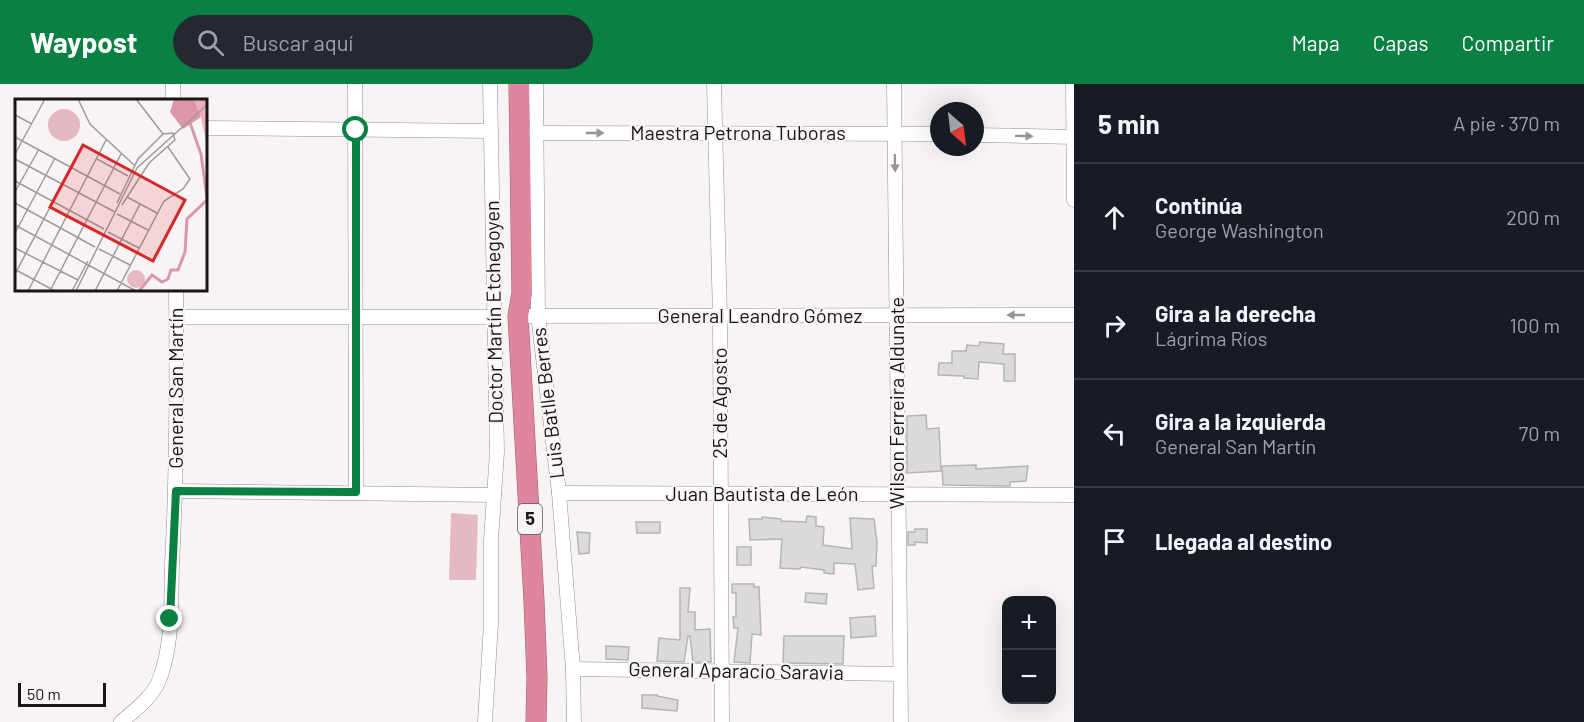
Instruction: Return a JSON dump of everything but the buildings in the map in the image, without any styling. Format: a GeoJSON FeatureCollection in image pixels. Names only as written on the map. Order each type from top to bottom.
{"type":"FeatureCollection","features":[{"type":"Feature","properties":{"kind":"highway","name":"5"},"geometry":{"type":"LineString","coordinates":[[507,84],[510,294],[528,316]]}},
{"type":"Feature","properties":{"kind":"highway","name":"5"},"geometry":{"type":"LineString","coordinates":[[519,84],[522,293],[528,316],[537,678],[536,722]]}},
{"type":"Feature","properties":{"kind":"street"},"geometry":{"type":"LineString","coordinates":[[355,84],[356,492]]}},
{"type":"Feature","properties":{"kind":"street","name":"Doctor Martín Etchegoyen"},"geometry":{"type":"LineString","coordinates":[[485,722],[491,623],[491,540],[497,452],[490,84]]}},
{"type":"Feature","properties":{"kind":"street","name":"Luis Batlle Berres"},"geometry":{"type":"LineString","coordinates":[[536,84],[528,316],[559,493],[573,669],[574,722]]}},
{"type":"Feature","properties":{"kind":"street","name":"25 de Agosto"},"geometry":{"type":"LineString","coordinates":[[714,84],[720,317],[722,722]]}},
{"type":"Feature","properties":{"kind":"street","name":"Wilson Ferreira Aldunate"},"geometry":{"type":"LineString","coordinates":[[894,84],[901,722]]}},
{"type":"Feature","properties":{"kind":"street"},"geometry":{"type":"LineString","coordinates":[[1073,84],[1074,200]]}},
{"type":"Feature","properties":{"kind":"street"},"geometry":{"type":"LineString","coordinates":[[207,128],[491,131]]}},
{"type":"Feature","properties":{"kind":"street","name":"Maestra Petrona Tuboras"},"geometry":{"type":"LineString","coordinates":[[536,133],[930,134]]}},
{"type":"Feature","properties":{"kind":"street"},"geometry":{"type":"LineString","coordinates":[[984,135],[1074,137]]}},
{"type":"Feature","properties":{"kind":"street","name":"General San Martín"},"geometry":{"type":"LineString","coordinates":[[122,722],[146,700],[160,680],[166,657],[176,491],[176,291]]}},
{"type":"Feature","properties":{"kind":"street","name":"General Leandro Gómez"},"geometry":{"type":"LineString","coordinates":[[528,316],[1074,315]]}},
{"type":"Feature","properties":{"kind":"street"},"geometry":{"type":"LineString","coordinates":[[176,316],[495,317]]}},
{"type":"Feature","properties":{"kind":"street"},"geometry":{"type":"LineString","coordinates":[[176,491],[494,495]]}},
{"type":"Feature","properties":{"kind":"street","name":"Juan Bautista de León"},"geometry":{"type":"LineString","coordinates":[[559,493],[1074,495]]}},
{"type":"Feature","properties":{"kind":"street","name":"General Aparacio Saravia"},"geometry":{"type":"LineString","coordinates":[[573,669],[900,674]]}},
{"type":"Feature","properties":{"kind":"shaded area"},"geometry":{"type":"Polygon","coordinates":[[[451,513],[478,515],[476,580],[449,580],[451,513]]]}},
{"type":"Feature","properties":{"kind":"route"},"geometry":{"type":"LineString","coordinates":[[170,619],[176,491],[356,492],[356,130]]}}]}
